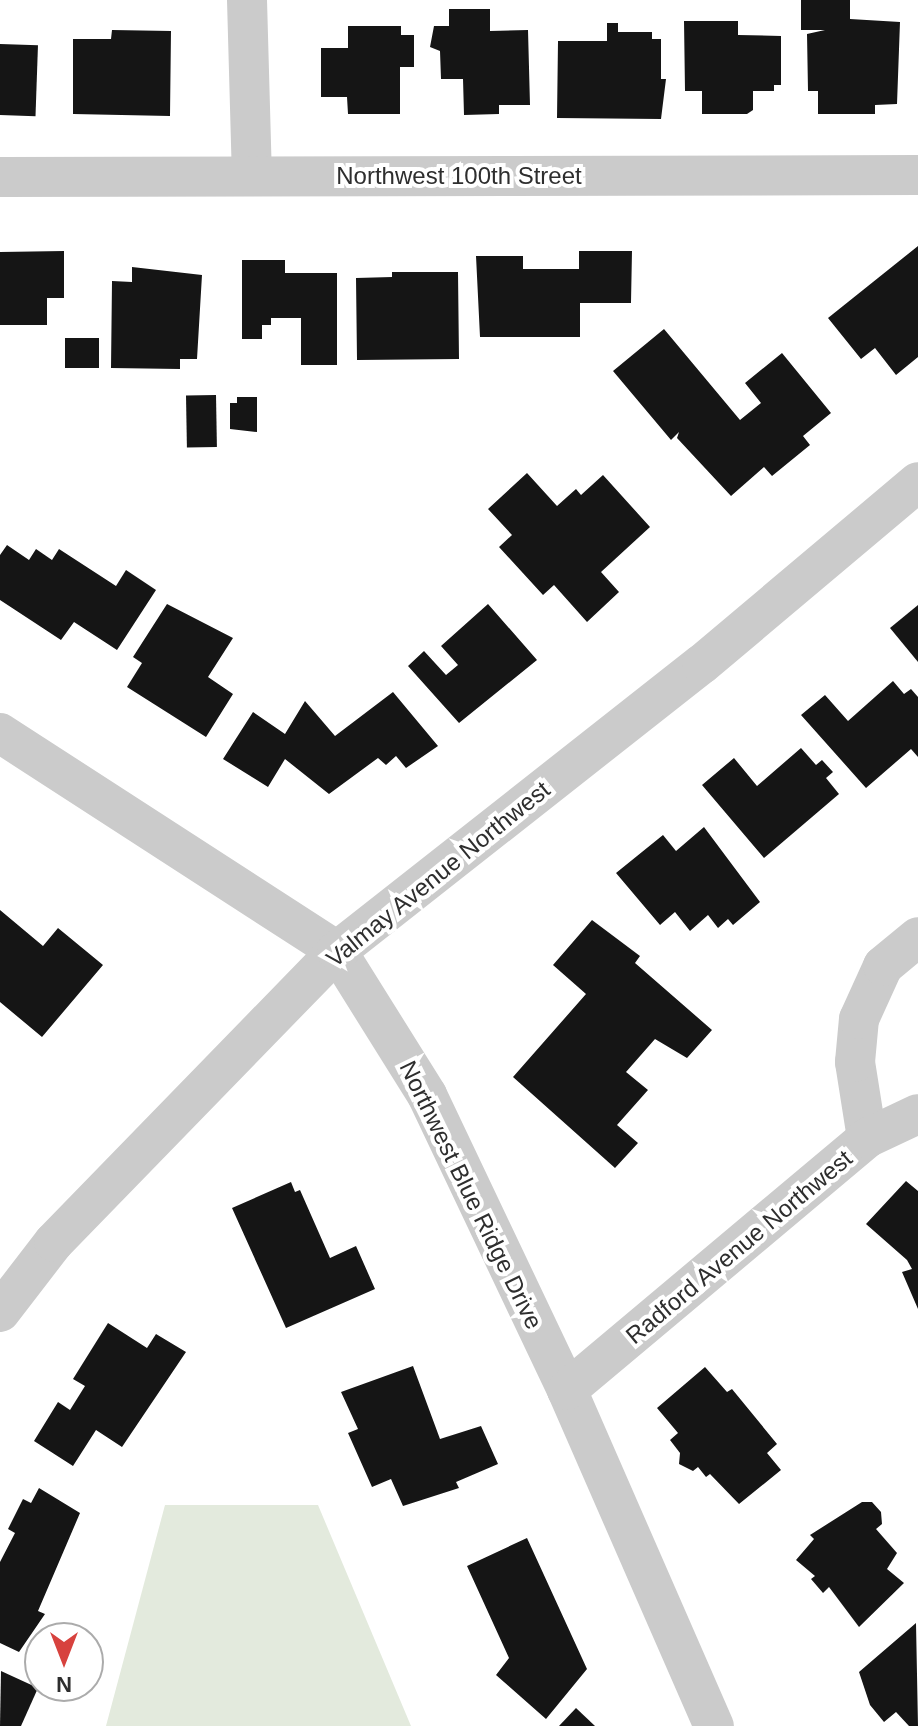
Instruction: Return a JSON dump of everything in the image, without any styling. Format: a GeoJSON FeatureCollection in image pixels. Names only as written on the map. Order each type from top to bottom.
{"type":"FeatureCollection","features":[{"type":"Feature","properties":{"kind":"street"},"geometry":{"type":"LineString","coordinates":[[247,0],[252,176]]}},
{"type":"Feature","properties":{"kind":"street","name":"Northwest 100th Street"},"geometry":{"type":"LineString","coordinates":[[0,177],[918,175]]}},
{"type":"Feature","properties":{"kind":"street","name":"Valmay Avenue Northwest"},"geometry":{"type":"LineString","coordinates":[[0,1312],[54,1242],[337,951],[702,664],[918,482]]}},
{"type":"Feature","properties":{"kind":"street","name":"Northwest Blue Ridge Drive"},"geometry":{"type":"LineString","coordinates":[[0,733],[337,951],[427,1095],[567,1390],[714,1726]]}},
{"type":"Feature","properties":{"kind":"street"},"geometry":{"type":"LineString","coordinates":[[867,1138],[855,1062],[859,1019],[883,966],[918,937]]}},
{"type":"Feature","properties":{"kind":"street","name":"Radford Avenue Northwest"},"geometry":{"type":"LineString","coordinates":[[567,1390],[867,1138],[918,1114]]}},
{"type":"Feature","properties":{"kind":"shaded area"},"geometry":{"type":"Polygon","coordinates":[[[165,1505],[318,1505],[411,1726],[106,1726],[165,1505]]]}},
{"type":"Feature","properties":{"kind":"building"},"geometry":{"type":"Polygon","coordinates":[[[801,0],[850,0],[850,19],[900,22],[897,104],[875,105],[875,114],[818,114],[818,91],[808,91],[807,34],[825,30],[801,30],[801,0]]]}},
{"type":"Feature","properties":{"kind":"building"},"geometry":{"type":"Polygon","coordinates":[[[449,9],[490,9],[490,31],[528,30],[530,105],[499,105],[499,114],[464,115],[463,79],[441,79],[440,51],[430,47],[434,26],[449,26],[449,9]]]}},
{"type":"Feature","properties":{"kind":"building"},"geometry":{"type":"Polygon","coordinates":[[[684,21],[738,21],[738,35],[781,36],[781,85],[774,85],[774,91],[753,91],[753,110],[747,114],[702,114],[702,91],[685,91],[684,21]]]}},
{"type":"Feature","properties":{"kind":"building"},"geometry":{"type":"Polygon","coordinates":[[[607,23],[618,23],[618,32],[652,32],[652,39],[661,39],[661,79],[666,79],[661,119],[557,118],[558,41],[607,41],[607,23]]]}},
{"type":"Feature","properties":{"kind":"building"},"geometry":{"type":"Polygon","coordinates":[[[348,26],[401,26],[401,35],[414,35],[414,67],[400,67],[400,114],[348,114],[347,97],[321,97],[321,48],[348,48],[348,26]]]}},
{"type":"Feature","properties":{"kind":"building"},"geometry":{"type":"Polygon","coordinates":[[[112,30],[171,31],[170,116],[73,114],[73,39],[111,39],[112,30]]]}},
{"type":"Feature","properties":{"kind":"building"},"geometry":{"type":"Polygon","coordinates":[[[0,44],[38,45],[35,116],[0,115],[0,44]]]}},
{"type":"Feature","properties":{"kind":"building"},"geometry":{"type":"Polygon","coordinates":[[[918,246],[918,357],[896,375],[875,348],[861,359],[828,318],[918,246]]]}},
{"type":"Feature","properties":{"kind":"building"},"geometry":{"type":"Polygon","coordinates":[[[64,251],[64,298],[47,298],[47,325],[0,325],[0,252],[64,251]]]}},
{"type":"Feature","properties":{"kind":"building"},"geometry":{"type":"Polygon","coordinates":[[[579,251],[632,251],[631,303],[580,303],[580,337],[480,337],[476,256],[523,256],[523,269],[579,269],[579,251]]]}},
{"type":"Feature","properties":{"kind":"building"},"geometry":{"type":"Polygon","coordinates":[[[242,260],[285,260],[285,273],[337,273],[337,365],[301,365],[301,318],[271,318],[271,325],[262,325],[262,339],[242,339],[242,260]]]}},
{"type":"Feature","properties":{"kind":"building"},"geometry":{"type":"Polygon","coordinates":[[[132,267],[202,275],[197,359],[180,359],[180,369],[111,368],[112,281],[132,282],[132,267]]]}},
{"type":"Feature","properties":{"kind":"building"},"geometry":{"type":"Polygon","coordinates":[[[392,272],[458,272],[459,359],[357,360],[356,278],[392,277],[392,272]]]}},
{"type":"Feature","properties":{"kind":"building"},"geometry":{"type":"Polygon","coordinates":[[[664,329],[740,420],[761,403],[745,383],[782,353],[831,413],[803,436],[810,445],[772,476],[764,467],[731,496],[677,438],[679,432],[671,440],[613,371],[664,329]]]}},
{"type":"Feature","properties":{"kind":"building"},"geometry":{"type":"Polygon","coordinates":[[[65,338],[99,338],[99,368],[65,368],[65,338]]]}},
{"type":"Feature","properties":{"kind":"building"},"geometry":{"type":"Polygon","coordinates":[[[216,395],[217,447],[187,448],[186,396],[216,395]]]}},
{"type":"Feature","properties":{"kind":"building"},"geometry":{"type":"Polygon","coordinates":[[[237,397],[257,397],[257,432],[230,429],[230,403],[237,403],[237,397]]]}},
{"type":"Feature","properties":{"kind":"building"},"geometry":{"type":"Polygon","coordinates":[[[527,473],[557,506],[576,489],[581,495],[603,475],[650,527],[601,572],[619,592],[587,622],[554,585],[543,595],[499,547],[512,535],[488,509],[527,473]]]}},
{"type":"Feature","properties":{"kind":"building"},"geometry":{"type":"Polygon","coordinates":[[[7,545],[29,560],[36,549],[52,560],[59,549],[116,586],[126,570],[156,590],[117,650],[74,622],[61,640],[0,600],[0,555],[7,545]]]}},
{"type":"Feature","properties":{"kind":"building"},"geometry":{"type":"Polygon","coordinates":[[[167,604],[233,638],[208,677],[233,694],[206,737],[127,687],[142,663],[133,657],[167,604]]]}},
{"type":"Feature","properties":{"kind":"building"},"geometry":{"type":"Polygon","coordinates":[[[488,604],[537,660],[459,723],[408,666],[424,651],[446,675],[458,665],[441,646],[488,604]]]}},
{"type":"Feature","properties":{"kind":"building"},"geometry":{"type":"Polygon","coordinates":[[[918,605],[918,662],[890,628],[918,605]]]}},
{"type":"Feature","properties":{"kind":"building"},"geometry":{"type":"Polygon","coordinates":[[[893,681],[904,694],[911,689],[918,697],[918,757],[911,749],[866,788],[801,715],[825,695],[848,721],[893,681]]]}},
{"type":"Feature","properties":{"kind":"building"},"geometry":{"type":"Polygon","coordinates":[[[393,692],[438,746],[406,768],[396,756],[386,765],[378,758],[329,794],[285,759],[268,787],[223,759],[253,712],[285,734],[305,701],[335,736],[393,692]]]}},
{"type":"Feature","properties":{"kind":"building"},"geometry":{"type":"Polygon","coordinates":[[[801,748],[816,765],[822,760],[833,772],[826,778],[839,794],[764,858],[702,785],[734,758],[757,786],[801,748]]]}},
{"type":"Feature","properties":{"kind":"building"},"geometry":{"type":"Polygon","coordinates":[[[704,827],[760,902],[733,925],[728,919],[718,928],[708,915],[690,931],[675,912],[660,925],[616,873],[663,835],[676,851],[704,827]]]}},
{"type":"Feature","properties":{"kind":"building"},"geometry":{"type":"Polygon","coordinates":[[[0,910],[43,946],[58,928],[103,965],[42,1037],[0,1002],[0,910]]]}},
{"type":"Feature","properties":{"kind":"building"},"geometry":{"type":"Polygon","coordinates":[[[592,920],[640,956],[635,963],[712,1030],[687,1058],[655,1039],[626,1072],[648,1090],[617,1125],[638,1143],[615,1168],[513,1077],[586,994],[553,965],[592,920]]]}},
{"type":"Feature","properties":{"kind":"building"},"geometry":{"type":"Polygon","coordinates":[[[906,1181],[918,1191],[918,1309],[902,1272],[912,1269],[907,1260],[866,1224],[906,1181]]]}},
{"type":"Feature","properties":{"kind":"building"},"geometry":{"type":"Polygon","coordinates":[[[291,1182],[295,1192],[300,1190],[330,1258],[356,1246],[375,1289],[286,1328],[232,1208],[291,1182]]]}},
{"type":"Feature","properties":{"kind":"building"},"geometry":{"type":"Polygon","coordinates":[[[108,1323],[147,1348],[156,1334],[186,1352],[122,1447],[96,1430],[73,1466],[34,1441],[58,1402],[70,1410],[85,1386],[73,1379],[108,1323]]]}},
{"type":"Feature","properties":{"kind":"building"},"geometry":{"type":"Polygon","coordinates":[[[413,1366],[440,1439],[481,1426],[498,1464],[456,1482],[459,1488],[403,1506],[391,1479],[372,1487],[348,1433],[358,1429],[341,1392],[413,1366]]]}},
{"type":"Feature","properties":{"kind":"building"},"geometry":{"type":"Polygon","coordinates":[[[705,1367],[727,1392],[732,1389],[777,1444],[767,1453],[781,1470],[739,1504],[710,1474],[706,1477],[698,1467],[693,1471],[679,1464],[680,1453],[670,1440],[678,1433],[657,1408],[705,1367]]]}},
{"type":"Feature","properties":{"kind":"building"},"geometry":{"type":"Polygon","coordinates":[[[39,1488],[80,1513],[38,1611],[45,1614],[40,1622],[24,1622],[24,1645],[19,1652],[0,1643],[0,1562],[15,1533],[8,1529],[23,1499],[31,1503],[39,1488]]]}},
{"type":"Feature","properties":{"kind":"building"},"geometry":{"type":"Polygon","coordinates":[[[862,1502],[872,1502],[881,1512],[882,1524],[876,1529],[897,1553],[887,1569],[904,1583],[859,1627],[829,1587],[823,1593],[811,1579],[815,1576],[796,1560],[814,1539],[810,1535],[862,1502]]]}},
{"type":"Feature","properties":{"kind":"building"},"geometry":{"type":"Polygon","coordinates":[[[527,1538],[587,1669],[546,1719],[496,1675],[509,1658],[467,1566],[527,1538]]]}},
{"type":"Feature","properties":{"kind":"building"},"geometry":{"type":"Polygon","coordinates":[[[916,1623],[918,1726],[909,1726],[896,1712],[884,1722],[870,1705],[859,1672],[916,1623]]]}},
{"type":"Feature","properties":{"kind":"building"},"geometry":{"type":"Polygon","coordinates":[[[1,1671],[24,1682],[24,1702],[32,1702],[21,1726],[0,1726],[1,1671]]]}},
{"type":"Feature","properties":{"kind":"building"},"geometry":{"type":"Polygon","coordinates":[[[576,1708],[595,1726],[559,1726],[576,1708]]]}}]}
